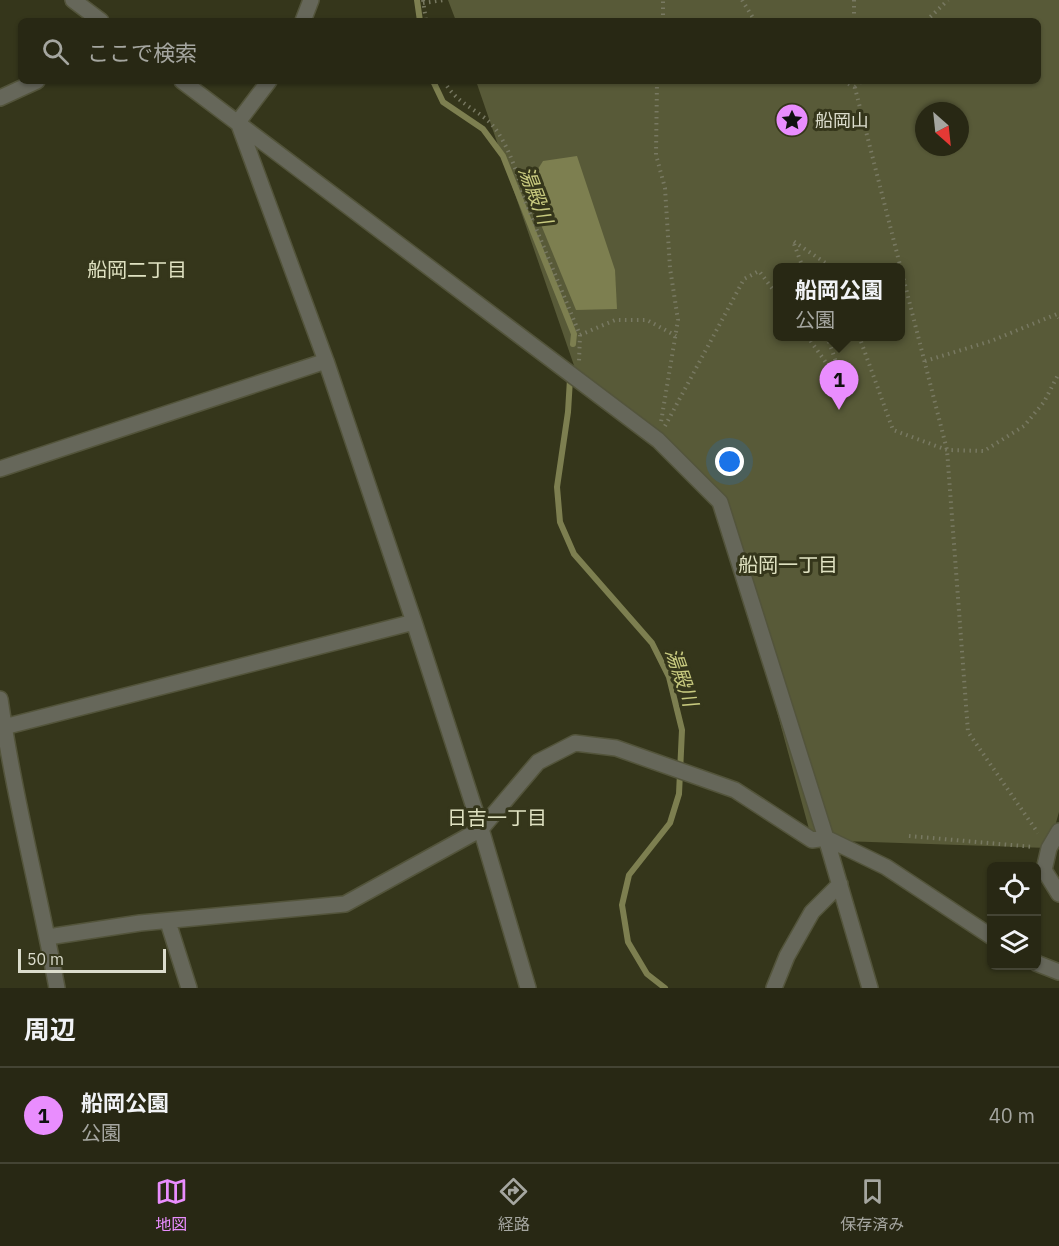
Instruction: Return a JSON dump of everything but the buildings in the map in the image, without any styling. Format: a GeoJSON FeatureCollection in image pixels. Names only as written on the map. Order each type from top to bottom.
{"type":"FeatureCollection","features":[{"type":"Feature","properties":{"kind":"street"},"geometry":{"type":"LineString","coordinates":[[73,0],[97,18]]}},
{"type":"Feature","properties":{"kind":"street"},"geometry":{"type":"LineString","coordinates":[[304,18],[311,0]]}},
{"type":"Feature","properties":{"kind":"street"},"geometry":{"type":"LineString","coordinates":[[0,99],[31,84]]}},
{"type":"Feature","properties":{"kind":"street"},"geometry":{"type":"LineString","coordinates":[[186,84],[658,440],[720,502],[826,838],[870,988]]}},
{"type":"Feature","properties":{"kind":"street"},"geometry":{"type":"LineString","coordinates":[[238,122],[267,84]]}},
{"type":"Feature","properties":{"kind":"street"},"geometry":{"type":"LineString","coordinates":[[238,122],[326,361],[414,622],[529,987]]}},
{"type":"Feature","properties":{"kind":"street"},"geometry":{"type":"LineString","coordinates":[[0,469],[326,361]]}},
{"type":"Feature","properties":{"kind":"street"},"geometry":{"type":"LineString","coordinates":[[2,728],[414,622]]}},
{"type":"Feature","properties":{"kind":"street"},"geometry":{"type":"LineString","coordinates":[[0,699],[2,728],[9,764],[48,937],[57,988]]}},
{"type":"Feature","properties":{"kind":"street"},"geometry":{"type":"LineString","coordinates":[[48,937],[140,923],[345,904],[481,829],[538,762],[575,743],[616,748],[735,790],[812,840],[826,838],[886,867],[987,934]]}},
{"type":"Feature","properties":{"kind":"street"},"geometry":{"type":"LineString","coordinates":[[1059,831],[1049,848],[1044,870],[1059,894]]}},
{"type":"Feature","properties":{"kind":"street"},"geometry":{"type":"LineString","coordinates":[[774,988],[787,956],[812,912],[840,884]]}},
{"type":"Feature","properties":{"kind":"street"},"geometry":{"type":"LineString","coordinates":[[168,922],[189,988]]}},
{"type":"Feature","properties":{"kind":"street"},"geometry":{"type":"LineString","coordinates":[[1041,965],[1059,972]]}},
{"type":"Feature","properties":{"kind":"path"},"geometry":{"type":"LineString","coordinates":[[426,18],[423,1],[444,0]]}},
{"type":"Feature","properties":{"kind":"path"},"geometry":{"type":"LineString","coordinates":[[663,0],[663,18]]}},
{"type":"Feature","properties":{"kind":"path"},"geometry":{"type":"LineString","coordinates":[[742,0],[753,18]]}},
{"type":"Feature","properties":{"kind":"path"},"geometry":{"type":"LineString","coordinates":[[854,0],[854,18]]}},
{"type":"Feature","properties":{"kind":"path"},"geometry":{"type":"LineString","coordinates":[[929,18],[948,0]]}},
{"type":"Feature","properties":{"kind":"path"},"geometry":{"type":"LineString","coordinates":[[446,84],[450,93],[489,120],[506,147],[520,179],[524,199],[580,335],[579,380]]}},
{"type":"Feature","properties":{"kind":"path"},"geometry":{"type":"LineString","coordinates":[[657,84],[656,155],[665,188],[670,268],[678,320],[658,440]]}},
{"type":"Feature","properties":{"kind":"path"},"geometry":{"type":"LineString","coordinates":[[848,84],[855,88]]}},
{"type":"Feature","properties":{"kind":"path"},"geometry":{"type":"LineString","coordinates":[[855,84],[900,263]]}},
{"type":"Feature","properties":{"kind":"path"},"geometry":{"type":"LineString","coordinates":[[855,88],[859,84]]}},
{"type":"Feature","properties":{"kind":"path"},"geometry":{"type":"LineString","coordinates":[[801,263],[793,241],[827,263]]}},
{"type":"Feature","properties":{"kind":"path"},"geometry":{"type":"LineString","coordinates":[[658,440],[744,279],[759,272],[773,291]]}},
{"type":"Feature","properties":{"kind":"path"},"geometry":{"type":"LineString","coordinates":[[905,283],[947,450],[968,732],[1049,848]]}},
{"type":"Feature","properties":{"kind":"path"},"geometry":{"type":"LineString","coordinates":[[925,361],[991,341],[1057,314],[1059,318]]}},
{"type":"Feature","properties":{"kind":"path"},"geometry":{"type":"LineString","coordinates":[[580,335],[615,320],[647,320],[676,336]]}},
{"type":"Feature","properties":{"kind":"path"},"geometry":{"type":"LineString","coordinates":[[811,341],[847,392],[829,341]]}},
{"type":"Feature","properties":{"kind":"path"},"geometry":{"type":"LineString","coordinates":[[861,341],[893,429],[947,450],[984,451],[1024,426],[1044,402],[1059,374]]}},
{"type":"Feature","properties":{"kind":"path"},"geometry":{"type":"LineString","coordinates":[[909,836],[1049,848]]}},
{"type":"Feature","properties":{"kind":"shaded area"},"geometry":{"type":"Polygon","coordinates":[[[448,0],[1059,0],[1059,812],[1049,848],[812,840],[720,503],[579,380],[477,84],[1041,84],[1041,18],[455,18],[448,0]]]}},
{"type":"Feature","properties":{"kind":"water"},"geometry":{"type":"Polygon","coordinates":[[[577,156],[615,270],[617,309],[576,310],[526,188],[543,161],[577,156]]]}},
{"type":"Feature","properties":{"kind":"waterway","name":"湯殿川"},"geometry":{"type":"LineString","coordinates":[[417,0],[420,18]]}},
{"type":"Feature","properties":{"kind":"waterway","name":"湯殿川"},"geometry":{"type":"LineString","coordinates":[[434,84],[443,102],[483,129],[503,156],[574,334],[573,344]]}},
{"type":"Feature","properties":{"kind":"waterway","name":"湯殿川"},"geometry":{"type":"LineString","coordinates":[[570,379],[568,412],[557,487],[560,522],[574,554],[652,643],[669,677],[682,730],[679,794],[670,823],[629,875],[622,905],[628,942],[647,974],[665,988]]}},
{"type":"Feature","properties":{"kind":"place","name":"船岡山"},"geometry":{"type":"Point","coordinates":[792,120]}},
{"type":"Feature","properties":{"kind":"place","name":"船岡公園"},"geometry":{"type":"Point","coordinates":[839,410]}},
{"type":"Feature","properties":{"kind":"district","name":"船岡二丁目"},"geometry":{"type":"Point","coordinates":[137,269]}},
{"type":"Feature","properties":{"kind":"district","name":"船岡一丁目"},"geometry":{"type":"Point","coordinates":[788,564]}},
{"type":"Feature","properties":{"kind":"district","name":"日吉一丁目"},"geometry":{"type":"Point","coordinates":[497,817]}}]}
